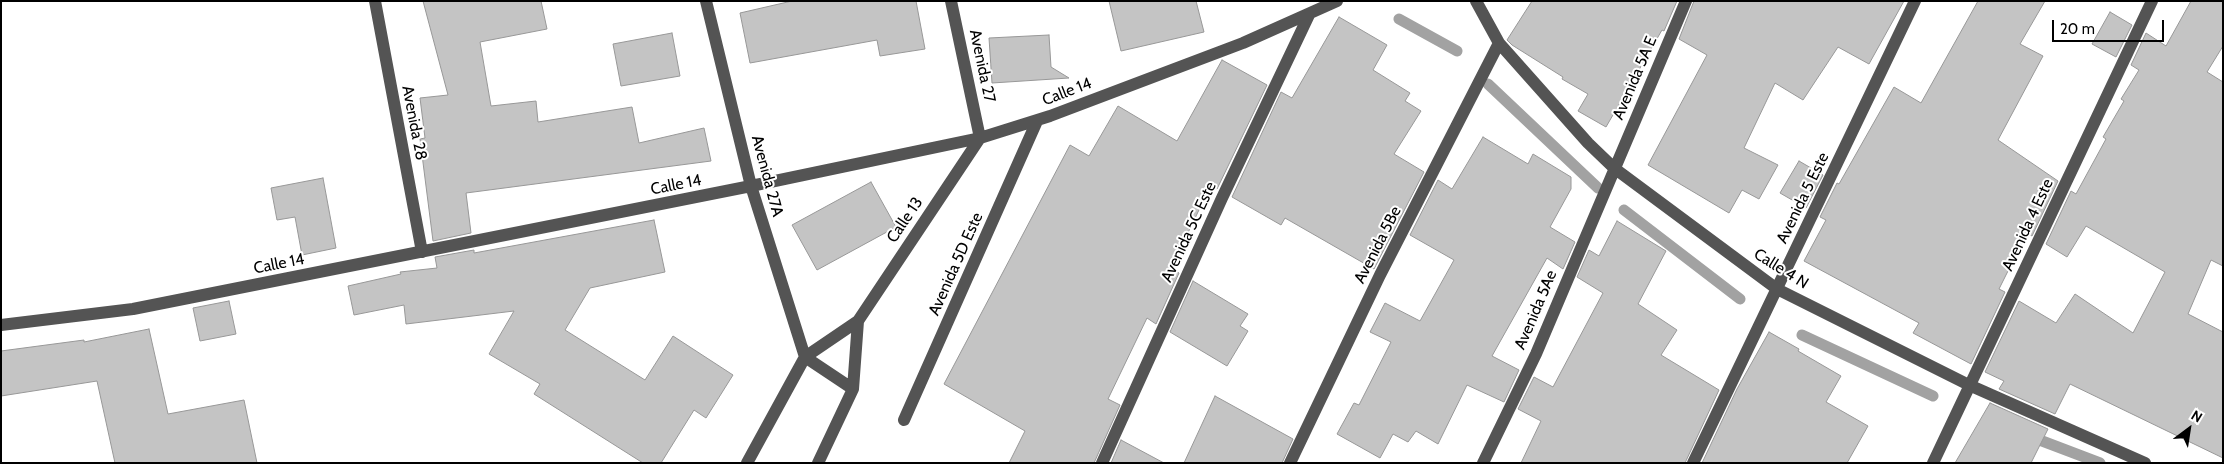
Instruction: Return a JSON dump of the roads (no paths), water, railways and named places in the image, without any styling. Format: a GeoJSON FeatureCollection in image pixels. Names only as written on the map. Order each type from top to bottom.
{"type":"FeatureCollection","features":[{"type":"Feature","properties":{"kind":"street","name":"Avenida 28"},"geometry":{"type":"LineString","coordinates":[[375,1],[422,252]]}},
{"type":"Feature","properties":{"kind":"street","name":"Avenida 27A"},"geometry":{"type":"LineString","coordinates":[[706,1],[751,186],[805,356]]}},
{"type":"Feature","properties":{"kind":"street","name":"Avenida 27"},"geometry":{"type":"LineString","coordinates":[[951,1],[980,138]]}},
{"type":"Feature","properties":{"kind":"street","name":"Calle 14"},"geometry":{"type":"LineString","coordinates":[[1,324],[133,309],[751,186],[980,138],[1037,121],[1243,43],[1336,1]]}},
{"type":"Feature","properties":{"kind":"street","name":"Calle 4 N"},"geometry":{"type":"LineString","coordinates":[[1476,1],[1499,44],[1588,143],[1614,168],[1777,289],[1969,386],[2145,463]]}},
{"type":"Feature","properties":{"kind":"street","name":"Avenida 5A E"},"geometry":{"type":"LineString","coordinates":[[1614,168],[1686,1]]}},
{"type":"Feature","properties":{"kind":"street","name":"Avenida 5 Este"},"geometry":{"type":"LineString","coordinates":[[1693,463],[1915,1]]}},
{"type":"Feature","properties":{"kind":"street","name":"Avenida 4 Este"},"geometry":{"type":"LineString","coordinates":[[1933,463],[2152,1]]}},
{"type":"Feature","properties":{"kind":"street","name":"Avenida 5C Este"},"geometry":{"type":"LineString","coordinates":[[1102,463],[1222,198],[1308,15]]}},
{"type":"Feature","properties":{"kind":"street","name":"Avenida 5Be"},"geometry":{"type":"LineString","coordinates":[[1290,463],[1380,275],[1499,44]]}},
{"type":"Feature","properties":{"kind":"street","name":"Avenida 5D Este"},"geometry":{"type":"LineString","coordinates":[[904,420],[1037,121]]}},
{"type":"Feature","properties":{"kind":"street","name":"Calle 13"},"geometry":{"type":"LineString","coordinates":[[747,463],[805,356],[858,321],[980,138]]}},
{"type":"Feature","properties":{"kind":"street","name":"Avenida 5Ae"},"geometry":{"type":"LineString","coordinates":[[1484,463],[1536,354],[1614,168]]}},
{"type":"Feature","properties":{"kind":"street","name":"Calle 13"},"geometry":{"type":"LineString","coordinates":[[818,463],[853,389],[858,321]]}},
{"type":"Feature","properties":{"kind":"street"},"geometry":{"type":"LineString","coordinates":[[805,356],[853,389]]}},
{"type":"Feature","properties":{"kind":"waterway"},"geometry":{"type":"LineString","coordinates":[[1399,19],[1457,51]]}},
{"type":"Feature","properties":{"kind":"waterway"},"geometry":{"type":"LineString","coordinates":[[1488,84],[1598,188]]}},
{"type":"Feature","properties":{"kind":"waterway"},"geometry":{"type":"LineString","coordinates":[[1624,210],[1740,299]]}},
{"type":"Feature","properties":{"kind":"waterway"},"geometry":{"type":"LineString","coordinates":[[1802,335],[1933,396]]}},
{"type":"Feature","properties":{"kind":"waterway"},"geometry":{"type":"LineString","coordinates":[[2029,436],[2100,463]]}}]}
